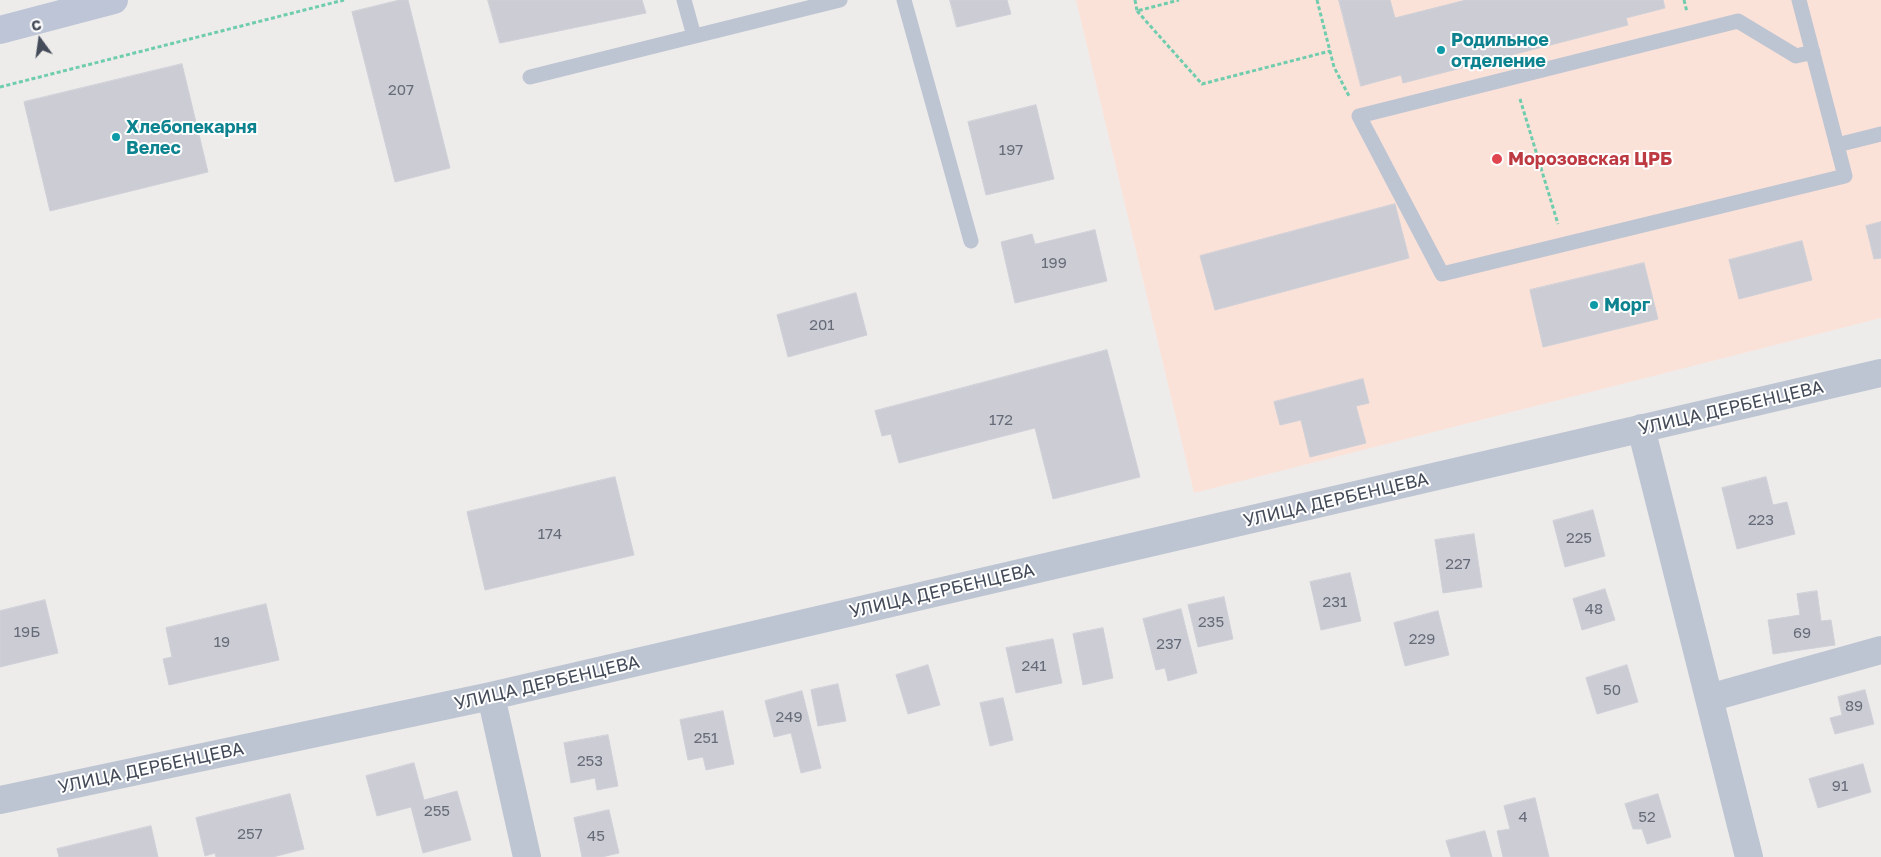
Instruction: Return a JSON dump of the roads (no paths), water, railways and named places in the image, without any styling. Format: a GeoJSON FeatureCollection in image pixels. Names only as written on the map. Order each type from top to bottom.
{"type":"FeatureCollection","features":[{"type":"Feature","properties":{"kind":"main road"},"geometry":{"type":"LineString","coordinates":[[0,30],[114,0]]}},
{"type":"Feature","properties":{"kind":"street","name":"УЛИЦА ДЕРБЕНЦЕВА"},"geometry":{"type":"LineString","coordinates":[[0,800],[491,696],[1881,373]]}},
{"type":"Feature","properties":{"kind":"street"},"geometry":{"type":"LineString","coordinates":[[1641,428],[1750,857]]}},
{"type":"Feature","properties":{"kind":"street"},"geometry":{"type":"LineString","coordinates":[[1709,698],[1881,650]]}},
{"type":"Feature","properties":{"kind":"street"},"geometry":{"type":"LineString","coordinates":[[491,696],[527,857]]}},
{"type":"Feature","properties":{"kind":"lane"},"geometry":{"type":"LineString","coordinates":[[684,0],[694,36]]}},
{"type":"Feature","properties":{"kind":"lane"},"geometry":{"type":"LineString","coordinates":[[530,77],[840,0]]}},
{"type":"Feature","properties":{"kind":"lane"},"geometry":{"type":"LineString","coordinates":[[904,0],[971,241]]}},
{"type":"Feature","properties":{"kind":"lane"},"geometry":{"type":"LineString","coordinates":[[1799,0],[1813,52],[1845,176],[1442,274],[1359,116],[1738,21],[1796,56],[1813,52]]}},
{"type":"Feature","properties":{"kind":"lane"},"geometry":{"type":"LineString","coordinates":[[1837,146],[1881,134]]}},
{"type":"Feature","properties":{"kind":"place","name":"Родильное отделение"},"geometry":{"type":"Point","coordinates":[1441,50]}},
{"type":"Feature","properties":{"kind":"place","name":"Хлебопекарня Велес"},"geometry":{"type":"Point","coordinates":[116,137]}},
{"type":"Feature","properties":{"kind":"place","name":"Морозовская ЦРБ"},"geometry":{"type":"Point","coordinates":[1497,159]}},
{"type":"Feature","properties":{"kind":"place","name":"Морг"},"geometry":{"type":"Point","coordinates":[1594,305]}}]}
